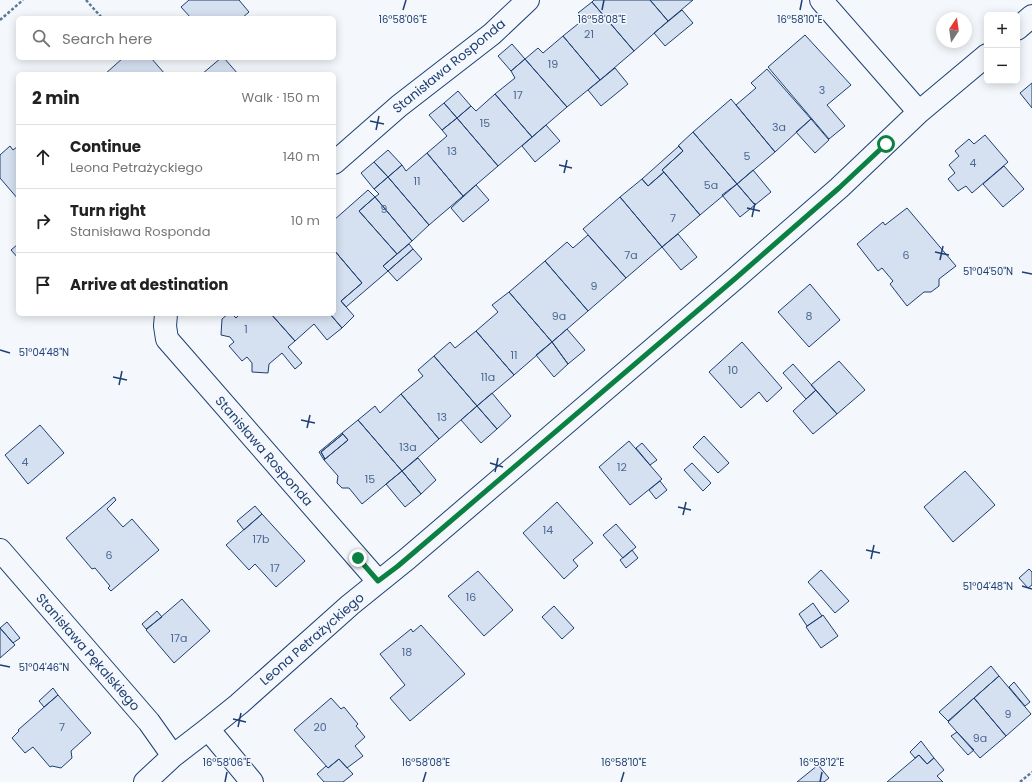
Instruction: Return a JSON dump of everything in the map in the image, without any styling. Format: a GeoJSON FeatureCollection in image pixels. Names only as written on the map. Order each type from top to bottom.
{"type":"FeatureCollection","features":[{"type":"Feature","properties":{"kind":"street","name":"Stanisława Rosponda"},"geometry":{"type":"LineString","coordinates":[[336,161],[399,106],[492,34],[528,0]]}},
{"type":"Feature","properties":{"kind":"street"},"geometry":{"type":"LineString","coordinates":[[821,0],[919,112]]}},
{"type":"Feature","properties":{"kind":"street"},"geometry":{"type":"LineString","coordinates":[[1020,26],[1032,16]]}},
{"type":"Feature","properties":{"kind":"street","name":"Leona Petrażyckiego"},"geometry":{"type":"LineString","coordinates":[[145,782],[173,756],[208,729],[378,581],[419,548],[815,209],[919,112],[984,57]]}},
{"type":"Feature","properties":{"kind":"street","name":"Stanisława Rosponda"},"geometry":{"type":"LineString","coordinates":[[166,316],[165,326],[167,339],[378,581]]}},
{"type":"Feature","properties":{"kind":"street","name":"Stanisława Pękalskiego"},"geometry":{"type":"LineString","coordinates":[[0,550],[148,722],[173,756]]}},
{"type":"Feature","properties":{"kind":"street"},"geometry":{"type":"LineString","coordinates":[[208,729],[252,782]]}},
{"type":"Feature","properties":{"kind":"path"},"geometry":{"type":"LineString","coordinates":[[0,20],[23,0]]}},
{"type":"Feature","properties":{"kind":"path"},"geometry":{"type":"LineString","coordinates":[[86,0],[100,16]]}},
{"type":"Feature","properties":{"kind":"path"},"geometry":{"type":"LineString","coordinates":[[1020,782],[1032,772]]}},
{"type":"Feature","properties":{"kind":"building"},"geometry":{"type":"Polygon","coordinates":[[[189,0],[239,0],[249,12],[244,16],[189,16],[181,7],[189,0]]]}},
{"type":"Feature","properties":{"kind":"building"},"geometry":{"type":"Polygon","coordinates":[[[594,0],[650,0],[668,21],[634,51],[592,2],[594,0]]]}},
{"type":"Feature","properties":{"kind":"building"},"geometry":{"type":"Polygon","coordinates":[[[650,0],[693,0],[668,21],[650,0]]]}},
{"type":"Feature","properties":{"kind":"building"},"geometry":{"type":"Polygon","coordinates":[[[592,2],[634,51],[600,80],[563,36],[584,19],[578,13],[592,2]]]}},
{"type":"Feature","properties":{"kind":"building"},"geometry":{"type":"Polygon","coordinates":[[[682,10],[693,23],[665,46],[654,33],[682,10]]]}},
{"type":"Feature","properties":{"kind":"building"},"geometry":{"type":"Polygon","coordinates":[[[805,35],[851,85],[827,105],[845,126],[829,139],[768,67],[805,35]]]}},
{"type":"Feature","properties":{"kind":"building"},"geometry":{"type":"Polygon","coordinates":[[[563,36],[600,80],[567,107],[525,59],[538,48],[543,53],[563,36]]]}},
{"type":"Feature","properties":{"kind":"building"},"geometry":{"type":"Polygon","coordinates":[[[512,44],[525,59],[511,71],[498,56],[512,44]]]}},
{"type":"Feature","properties":{"kind":"building"},"geometry":{"type":"Polygon","coordinates":[[[525,59],[567,107],[532,137],[495,94],[515,78],[511,71],[525,59]]]}},
{"type":"Feature","properties":{"kind":"building"},"geometry":{"type":"Polygon","coordinates":[[[121,60],[153,60],[163,72],[107,72],[121,60]]]}},
{"type":"Feature","properties":{"kind":"building"},"geometry":{"type":"Polygon","coordinates":[[[219,60],[226,60],[236,72],[204,72],[219,60]]]}},
{"type":"Feature","properties":{"kind":"building"},"geometry":{"type":"Polygon","coordinates":[[[615,68],[628,84],[601,106],[588,90],[615,68]]]}},
{"type":"Feature","properties":{"kind":"building"},"geometry":{"type":"Polygon","coordinates":[[[767,69],[811,119],[775,152],[736,105],[756,88],[751,83],[767,69]]]}},
{"type":"Feature","properties":{"kind":"building"},"geometry":{"type":"Polygon","coordinates":[[[1032,83],[1032,108],[1020,93],[1032,83]]]}},
{"type":"Feature","properties":{"kind":"building"},"geometry":{"type":"Polygon","coordinates":[[[458,91],[471,106],[457,118],[444,103],[458,91]]]}},
{"type":"Feature","properties":{"kind":"building"},"geometry":{"type":"Polygon","coordinates":[[[495,94],[532,137],[498,166],[457,118],[471,106],[476,111],[495,94]]]}},
{"type":"Feature","properties":{"kind":"building"},"geometry":{"type":"Polygon","coordinates":[[[731,99],[775,152],[737,184],[693,132],[731,99]]]}},
{"type":"Feature","properties":{"kind":"building"},"geometry":{"type":"Polygon","coordinates":[[[444,103],[457,118],[442,130],[429,115],[444,103]]]}},
{"type":"Feature","properties":{"kind":"building"},"geometry":{"type":"Polygon","coordinates":[[[457,118],[498,166],[463,196],[427,153],[447,136],[442,130],[457,118]]]}},
{"type":"Feature","properties":{"kind":"building"},"geometry":{"type":"Polygon","coordinates":[[[811,119],[829,140],[815,153],[796,132],[811,119]]]}},
{"type":"Feature","properties":{"kind":"building"},"geometry":{"type":"Polygon","coordinates":[[[546,125],[560,141],[535,162],[522,146],[546,125]]]}},
{"type":"Feature","properties":{"kind":"building"},"geometry":{"type":"Polygon","coordinates":[[[693,132],[737,184],[700,215],[662,170],[683,151],[678,146],[693,132]]]}},
{"type":"Feature","properties":{"kind":"building"},"geometry":{"type":"Polygon","coordinates":[[[985,135],[1008,162],[972,193],[966,186],[958,191],[948,179],[955,173],[949,165],[959,156],[955,151],[969,139],[974,144],[985,135]]]}},
{"type":"Feature","properties":{"kind":"building"},"geometry":{"type":"Polygon","coordinates":[[[10,146],[13,150],[16,148],[16,197],[0,178],[0,155],[10,146]]]}},
{"type":"Feature","properties":{"kind":"building"},"geometry":{"type":"Polygon","coordinates":[[[679,146],[683,151],[662,170],[664,172],[648,186],[642,179],[679,146]]]}},
{"type":"Feature","properties":{"kind":"building"},"geometry":{"type":"Polygon","coordinates":[[[388,150],[402,165],[388,177],[374,162],[388,150]]]}},
{"type":"Feature","properties":{"kind":"building"},"geometry":{"type":"Polygon","coordinates":[[[427,153],[463,196],[429,225],[388,177],[402,165],[406,171],[427,153]]]}},
{"type":"Feature","properties":{"kind":"building"},"geometry":{"type":"Polygon","coordinates":[[[374,162],[388,177],[374,189],[361,173],[374,162]]]}},
{"type":"Feature","properties":{"kind":"building"},"geometry":{"type":"Polygon","coordinates":[[[1004,166],[1024,189],[1003,207],[983,184],[1004,166]]]}},
{"type":"Feature","properties":{"kind":"building"},"geometry":{"type":"Polygon","coordinates":[[[753,170],[771,192],[755,205],[737,184],[753,170]]]}},
{"type":"Feature","properties":{"kind":"building"},"geometry":{"type":"Polygon","coordinates":[[[664,172],[700,215],[662,247],[620,197],[642,179],[648,186],[664,172]]]}},
{"type":"Feature","properties":{"kind":"building"},"geometry":{"type":"Polygon","coordinates":[[[388,177],[429,225],[412,241],[375,197],[379,194],[374,189],[388,177]]]}},
{"type":"Feature","properties":{"kind":"building"},"geometry":{"type":"Polygon","coordinates":[[[737,184],[755,205],[740,217],[722,195],[737,184]]]}},
{"type":"Feature","properties":{"kind":"building"},"geometry":{"type":"Polygon","coordinates":[[[476,185],[489,200],[463,222],[451,208],[476,185]]]}},
{"type":"Feature","properties":{"kind":"building"},"geometry":{"type":"Polygon","coordinates":[[[368,190],[375,197],[359,211],[397,254],[383,266],[388,271],[346,307],[341,301],[362,283],[336,252],[336,218],[368,190]]]}},
{"type":"Feature","properties":{"kind":"building"},"geometry":{"type":"Polygon","coordinates":[[[375,197],[412,241],[397,254],[359,211],[375,197]]]}},
{"type":"Feature","properties":{"kind":"building"},"geometry":{"type":"Polygon","coordinates":[[[620,197],[662,247],[626,278],[583,229],[620,197]]]}},
{"type":"Feature","properties":{"kind":"building"},"geometry":{"type":"Polygon","coordinates":[[[907,208],[956,266],[939,279],[939,286],[931,292],[924,292],[907,306],[890,284],[893,281],[882,268],[878,271],[857,244],[883,222],[885,225],[907,208]]]}},
{"type":"Feature","properties":{"kind":"building"},"geometry":{"type":"Polygon","coordinates":[[[678,234],[697,257],[681,270],[662,247],[678,234]]]}},
{"type":"Feature","properties":{"kind":"building"},"geometry":{"type":"Polygon","coordinates":[[[588,235],[626,278],[588,311],[545,261],[567,242],[573,248],[588,235]]]}},
{"type":"Feature","properties":{"kind":"building"},"geometry":{"type":"Polygon","coordinates":[[[409,244],[413,249],[388,271],[383,266],[409,244]]]}},
{"type":"Feature","properties":{"kind":"building"},"geometry":{"type":"Polygon","coordinates":[[[16,246],[16,256],[11,250],[16,246]]]}},
{"type":"Feature","properties":{"kind":"building"},"geometry":{"type":"Polygon","coordinates":[[[413,249],[422,259],[397,281],[388,271],[413,249]]]}},
{"type":"Feature","properties":{"kind":"building"},"geometry":{"type":"Polygon","coordinates":[[[336,252],[362,283],[341,301],[354,316],[342,328],[332,316],[336,316],[336,252]]]}},
{"type":"Feature","properties":{"kind":"building"},"geometry":{"type":"Polygon","coordinates":[[[545,261],[588,311],[552,342],[509,292],[545,261]]]}},
{"type":"Feature","properties":{"kind":"building"},"geometry":{"type":"Polygon","coordinates":[[[810,284],[840,320],[809,347],[778,312],[810,284]]]}},
{"type":"Feature","properties":{"kind":"building"},"geometry":{"type":"Polygon","coordinates":[[[509,292],[552,342],[514,375],[476,331],[498,312],[492,305],[509,292]]]}},
{"type":"Feature","properties":{"kind":"building"},"geometry":{"type":"Polygon","coordinates":[[[226,316],[234,316],[236,318],[238,316],[273,316],[295,341],[288,347],[302,363],[295,369],[282,353],[269,364],[268,373],[252,372],[252,363],[247,357],[242,361],[229,346],[234,342],[230,337],[221,335],[222,319],[226,316]]]}},
{"type":"Feature","properties":{"kind":"building"},"geometry":{"type":"Polygon","coordinates":[[[273,316],[332,316],[342,328],[327,340],[314,324],[295,341],[273,316]]]}},
{"type":"Feature","properties":{"kind":"building"},"geometry":{"type":"Polygon","coordinates":[[[567,329],[585,350],[568,364],[552,342],[567,329]]]}},
{"type":"Feature","properties":{"kind":"building"},"geometry":{"type":"Polygon","coordinates":[[[476,331],[514,375],[477,406],[434,356],[450,342],[455,348],[476,331]]]}},
{"type":"Feature","properties":{"kind":"building"},"geometry":{"type":"Polygon","coordinates":[[[552,342],[568,364],[554,377],[536,355],[552,342]]]}},
{"type":"Feature","properties":{"kind":"building"},"geometry":{"type":"Polygon","coordinates":[[[742,342],[782,388],[767,402],[759,392],[741,408],[709,372],[742,342]]]}},
{"type":"Feature","properties":{"kind":"building"},"geometry":{"type":"Polygon","coordinates":[[[434,356],[477,406],[439,439],[401,394],[423,376],[418,370],[434,356]]]}},
{"type":"Feature","properties":{"kind":"building"},"geometry":{"type":"Polygon","coordinates":[[[839,361],[865,390],[837,414],[811,385],[839,361]]]}},
{"type":"Feature","properties":{"kind":"building"},"geometry":{"type":"Polygon","coordinates":[[[793,364],[816,390],[806,399],[783,373],[793,364]]]}},
{"type":"Feature","properties":{"kind":"building"},"geometry":{"type":"Polygon","coordinates":[[[816,390],[837,414],[813,434],[793,411],[816,390]]]}},
{"type":"Feature","properties":{"kind":"building"},"geometry":{"type":"Polygon","coordinates":[[[492,393],[511,416],[497,429],[477,406],[492,393]]]}},
{"type":"Feature","properties":{"kind":"building"},"geometry":{"type":"Polygon","coordinates":[[[401,394],[439,439],[402,471],[358,420],[375,406],[380,413],[401,394]]]}},
{"type":"Feature","properties":{"kind":"building"},"geometry":{"type":"Polygon","coordinates":[[[477,406],[497,429],[481,443],[461,420],[477,406]]]}},
{"type":"Feature","properties":{"kind":"building"},"geometry":{"type":"Polygon","coordinates":[[[358,420],[402,471],[362,504],[349,488],[342,488],[337,483],[338,476],[324,460],[348,440],[342,433],[358,420]]]}},
{"type":"Feature","properties":{"kind":"building"},"geometry":{"type":"Polygon","coordinates":[[[40,425],[64,453],[28,484],[5,455],[40,425]]]}},
{"type":"Feature","properties":{"kind":"building"},"geometry":{"type":"Polygon","coordinates":[[[342,433],[343,434],[321,452],[325,459],[324,460],[319,452],[342,433]]]}},
{"type":"Feature","properties":{"kind":"building"},"geometry":{"type":"Polygon","coordinates":[[[343,434],[348,440],[325,459],[321,452],[343,434]]]}},
{"type":"Feature","properties":{"kind":"building"},"geometry":{"type":"Polygon","coordinates":[[[704,436],[729,463],[718,473],[693,447],[704,436]]]}},
{"type":"Feature","properties":{"kind":"building"},"geometry":{"type":"Polygon","coordinates":[[[629,441],[662,479],[630,505],[599,467],[629,441]]]}},
{"type":"Feature","properties":{"kind":"building"},"geometry":{"type":"Polygon","coordinates":[[[642,443],[657,460],[650,465],[636,448],[642,443]]]}},
{"type":"Feature","properties":{"kind":"building"},"geometry":{"type":"Polygon","coordinates":[[[418,458],[436,480],[421,494],[402,471],[418,458]]]}},
{"type":"Feature","properties":{"kind":"building"},"geometry":{"type":"Polygon","coordinates":[[[692,463],[711,483],[703,491],[684,470],[692,463]]]}},
{"type":"Feature","properties":{"kind":"building"},"geometry":{"type":"Polygon","coordinates":[[[402,471],[421,494],[405,507],[386,484],[402,471]]]}},
{"type":"Feature","properties":{"kind":"building"},"geometry":{"type":"Polygon","coordinates":[[[965,471],[995,505],[953,542],[924,507],[965,471]]]}},
{"type":"Feature","properties":{"kind":"building"},"geometry":{"type":"Polygon","coordinates":[[[660,481],[667,490],[656,499],[649,490],[660,481]]]}},
{"type":"Feature","properties":{"kind":"building"},"geometry":{"type":"Polygon","coordinates":[[[114,497],[116,500],[107,509],[123,527],[132,519],[159,550],[111,591],[108,588],[110,586],[95,568],[92,569],[66,538],[114,497]]]}},
{"type":"Feature","properties":{"kind":"building"},"geometry":{"type":"Polygon","coordinates":[[[557,502],[593,543],[573,560],[578,566],[564,579],[523,533],[557,502]]]}},
{"type":"Feature","properties":{"kind":"building"},"geometry":{"type":"Polygon","coordinates":[[[255,506],[262,514],[244,530],[237,521],[255,506]]]}},
{"type":"Feature","properties":{"kind":"building"},"geometry":{"type":"Polygon","coordinates":[[[262,514],[305,561],[276,587],[255,564],[249,570],[226,545],[262,514]]]}},
{"type":"Feature","properties":{"kind":"building"},"geometry":{"type":"Polygon","coordinates":[[[616,524],[636,547],[623,558],[603,535],[616,524]]]}},
{"type":"Feature","properties":{"kind":"building"},"geometry":{"type":"Polygon","coordinates":[[[632,550],[638,558],[626,568],[620,560],[632,550]]]}},
{"type":"Feature","properties":{"kind":"building"},"geometry":{"type":"Polygon","coordinates":[[[1029,569],[1032,572],[1032,585],[1028,588],[1019,578],[1029,569]]]}},
{"type":"Feature","properties":{"kind":"building"},"geometry":{"type":"Polygon","coordinates":[[[821,570],[849,601],[835,613],[808,582],[821,570]]]}},
{"type":"Feature","properties":{"kind":"building"},"geometry":{"type":"Polygon","coordinates":[[[478,571],[513,610],[484,636],[448,596],[478,571]]]}},
{"type":"Feature","properties":{"kind":"building"},"geometry":{"type":"Polygon","coordinates":[[[182,599],[210,631],[174,663],[146,630],[182,599]]]}},
{"type":"Feature","properties":{"kind":"building"},"geometry":{"type":"Polygon","coordinates":[[[813,603],[822,616],[807,626],[799,614],[813,603]]]}},
{"type":"Feature","properties":{"kind":"building"},"geometry":{"type":"Polygon","coordinates":[[[554,606],[574,628],[562,639],[542,617],[554,606]]]}},
{"type":"Feature","properties":{"kind":"building"},"geometry":{"type":"Polygon","coordinates":[[[157,611],[162,617],[146,629],[142,624],[157,611]]]}},
{"type":"Feature","properties":{"kind":"building"},"geometry":{"type":"Polygon","coordinates":[[[823,615],[838,636],[821,648],[806,627],[823,615]]]}},
{"type":"Feature","properties":{"kind":"building"},"geometry":{"type":"Polygon","coordinates":[[[7,622],[20,638],[13,643],[0,628],[7,622]]]}},
{"type":"Feature","properties":{"kind":"building"},"geometry":{"type":"Polygon","coordinates":[[[421,625],[465,674],[410,721],[390,698],[405,685],[380,654],[411,629],[413,632],[421,625]]]}},
{"type":"Feature","properties":{"kind":"building"},"geometry":{"type":"Polygon","coordinates":[[[0,628],[15,645],[0,658],[0,628]]]}},
{"type":"Feature","properties":{"kind":"building"},"geometry":{"type":"Polygon","coordinates":[[[991,666],[999,676],[948,721],[939,712],[991,666]]]}},
{"type":"Feature","properties":{"kind":"building"},"geometry":{"type":"Polygon","coordinates":[[[999,676],[1031,714],[1006,736],[974,698],[999,676]]]}},
{"type":"Feature","properties":{"kind":"building"},"geometry":{"type":"Polygon","coordinates":[[[1014,682],[1030,702],[1025,706],[1009,687],[1014,682]]]}},
{"type":"Feature","properties":{"kind":"building"},"geometry":{"type":"Polygon","coordinates":[[[53,688],[58,695],[44,707],[39,701],[53,688]]]}},
{"type":"Feature","properties":{"kind":"building"},"geometry":{"type":"Polygon","coordinates":[[[58,695],[91,733],[71,751],[72,758],[61,768],[50,767],[33,747],[25,753],[12,738],[19,731],[18,730],[58,695]]]}},
{"type":"Feature","properties":{"kind":"building"},"geometry":{"type":"Polygon","coordinates":[[[331,698],[341,709],[344,707],[358,724],[356,726],[365,737],[355,746],[363,756],[347,768],[339,759],[328,768],[294,730],[331,698]]]}},
{"type":"Feature","properties":{"kind":"building"},"geometry":{"type":"Polygon","coordinates":[[[974,698],[1006,736],[980,758],[948,722],[974,698]]]}},
{"type":"Feature","properties":{"kind":"building"},"geometry":{"type":"Polygon","coordinates":[[[957,732],[974,750],[968,755],[951,736],[957,732]]]}},
{"type":"Feature","properties":{"kind":"building"},"geometry":{"type":"Polygon","coordinates":[[[921,741],[934,758],[927,764],[919,755],[915,758],[910,752],[921,741]]]}},
{"type":"Feature","properties":{"kind":"building"},"geometry":{"type":"Polygon","coordinates":[[[919,755],[927,764],[934,758],[944,770],[937,776],[943,782],[887,782],[919,755]]]}},
{"type":"Feature","properties":{"kind":"building"},"geometry":{"type":"Polygon","coordinates":[[[339,759],[353,774],[343,782],[324,782],[317,774],[326,766],[328,768],[339,759]]]}},
{"type":"Feature","properties":{"kind":"building"},"geometry":{"type":"Polygon","coordinates":[[[818,765],[829,778],[824,782],[797,782],[818,765]]]}},
{"type":"Feature","properties":{"kind":"route"},"geometry":{"type":"LineString","coordinates":[[358,558],[378,581],[398,566],[737,277],[839,188],[886,144]]}}]}
